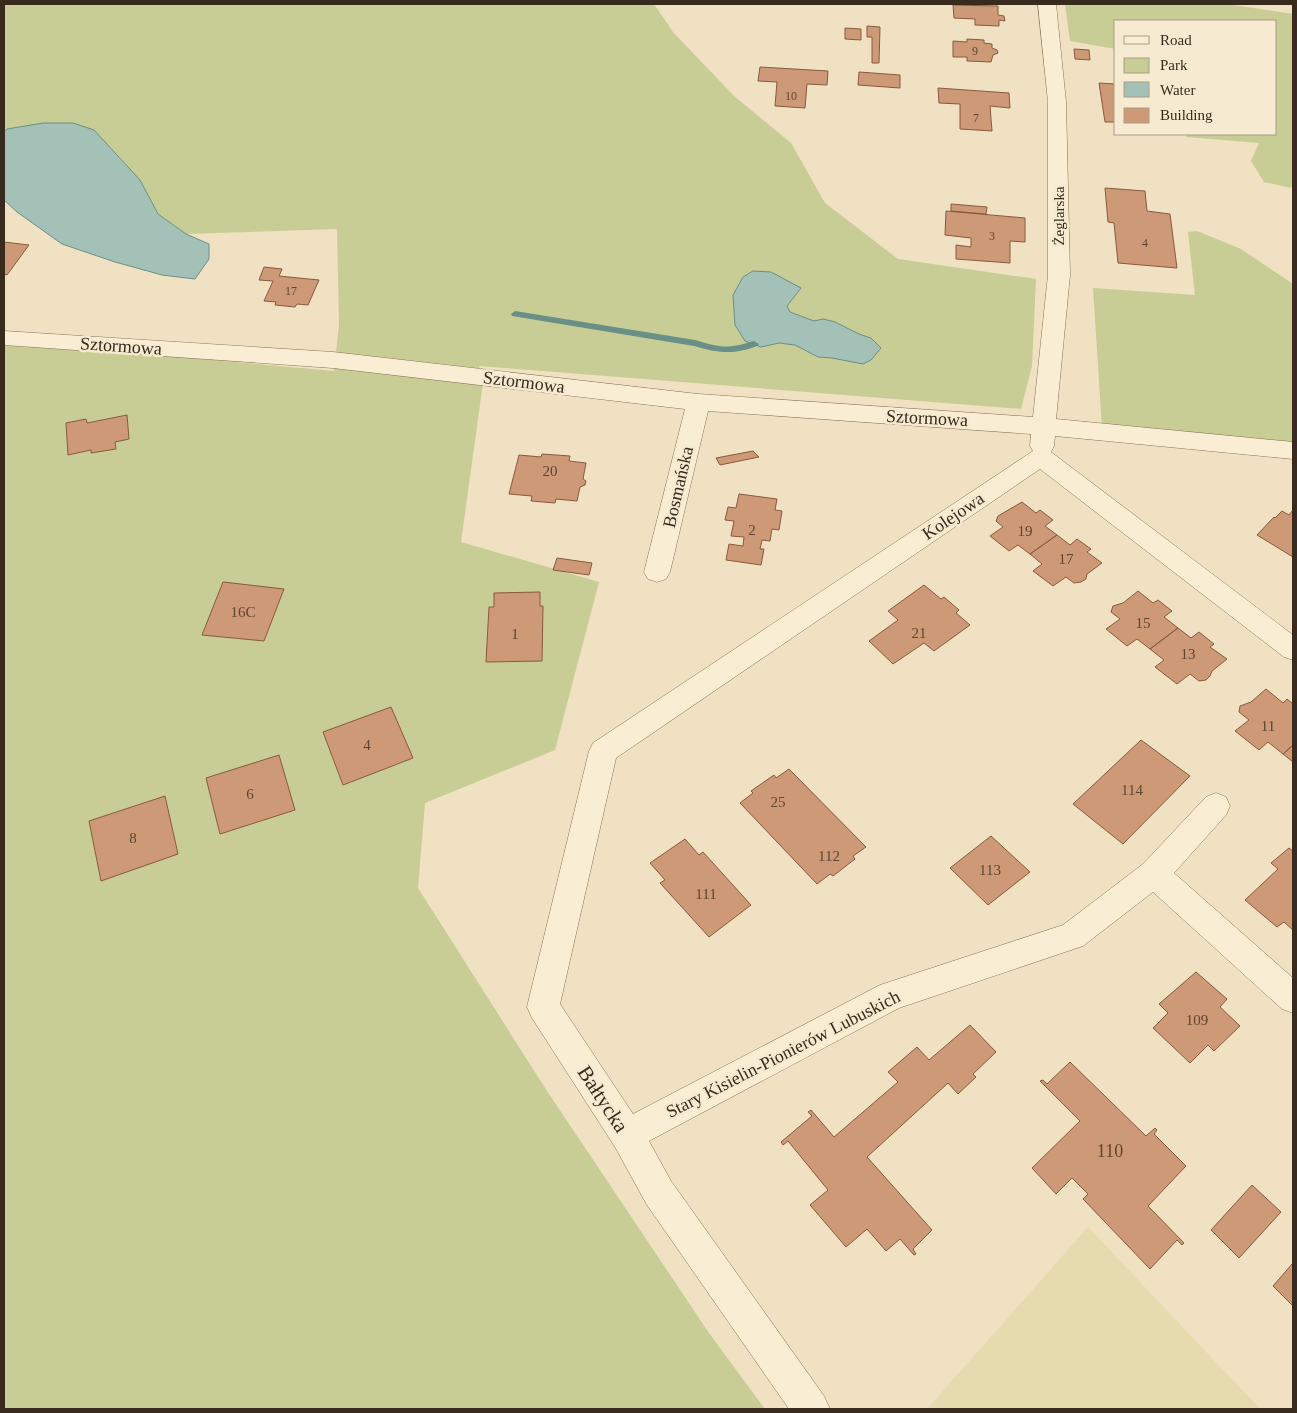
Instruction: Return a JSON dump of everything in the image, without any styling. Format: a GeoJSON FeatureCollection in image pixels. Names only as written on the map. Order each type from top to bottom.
{"type":"FeatureCollection","features":[{"type":"Feature","properties":{"kind":"street","name":"Żeglarska"},"geometry":{"type":"LineString","coordinates":[[1041,457],[1059,275],[1056,102],[1047,4]]}},
{"type":"Feature","properties":{"kind":"street","name":"Sztormowa"},"geometry":{"type":"LineString","coordinates":[[4,338],[334,360],[698,402],[812,412],[1005,423],[1044,428]]}},
{"type":"Feature","properties":{"kind":"street","name":"Bosmańska"},"geometry":{"type":"LineString","coordinates":[[657,572],[698,402]]}},
{"type":"Feature","properties":{"kind":"street"},"geometry":{"type":"LineString","coordinates":[[1044,428],[1293,450]]}},
{"type":"Feature","properties":{"kind":"street"},"geometry":{"type":"LineString","coordinates":[[1041,457],[1293,649]]}},
{"type":"Feature","properties":{"kind":"street","name":"Kolejowa"},"geometry":{"type":"LineString","coordinates":[[603,751],[1041,457]]}},
{"type":"Feature","properties":{"kind":"street","name":"Bałtycka"},"geometry":{"type":"LineString","coordinates":[[603,751],[543,1007],[627,1135],[660,1193],[811,1409]]}},
{"type":"Feature","properties":{"kind":"street","name":"Stary Kisielin-Pionierów Lubuskich"},"geometry":{"type":"LineString","coordinates":[[627,1135],[891,996],[1072,936],[1154,874],[1216,806]]}},
{"type":"Feature","properties":{"kind":"street"},"geometry":{"type":"LineString","coordinates":[[1154,874],[1293,998]]}},
{"type":"Feature","properties":{"kind":"shaded area"},"geometry":{"type":"Polygon","coordinates":[[[1088,1227],[1260,1409],[927,1409],[1088,1227]]]}},
{"type":"Feature","properties":{"kind":"green space"},"geometry":{"type":"Polygon","coordinates":[[[4,4],[654,4],[673,32],[734,96],[791,143],[825,203],[898,259],[1036,279],[1032,366],[1021,409],[479,366],[483,383],[461,542],[599,582],[555,750],[425,803],[418,888],[547,1091],[709,1333],[765,1409],[4,1409],[4,341],[334,371],[339,325],[337,229],[186,234],[158,214],[140,180],[73,123],[43,123],[7,129],[4,132],[4,4]]]}},
{"type":"Feature","properties":{"kind":"green space"},"geometry":{"type":"Polygon","coordinates":[[[1065,4],[1226,4],[1293,14],[1293,183],[1291,188],[1264,182],[1251,161],[1259,143],[1186,137],[1187,135],[1277,135],[1277,20],[1114,20],[1114,49],[1070,41],[1065,4]]]}},
{"type":"Feature","properties":{"kind":"green space"},"geometry":{"type":"Polygon","coordinates":[[[1197,231],[1241,249],[1293,284],[1293,447],[1102,428],[1093,288],[1195,295],[1188,232],[1197,231]]]}},
{"type":"Feature","properties":{"kind":"water"},"geometry":{"type":"Polygon","coordinates":[[[43,123],[73,123],[94,130],[140,180],[158,214],[186,234],[209,244],[209,259],[195,279],[162,275],[62,244],[17,212],[4,200],[4,132],[7,129],[43,123]]]}},
{"type":"Feature","properties":{"kind":"water"},"geometry":{"type":"Polygon","coordinates":[[[753,271],[771,272],[801,288],[787,306],[790,312],[814,321],[823,319],[835,322],[871,338],[881,348],[871,360],[863,364],[818,357],[795,345],[779,343],[761,347],[745,341],[735,325],[733,295],[743,277],[753,271]]]}},
{"type":"Feature","properties":{"kind":"building"},"geometry":{"type":"Polygon","coordinates":[[[953,5],[998,6],[998,15],[1004,16],[1005,21],[999,20],[999,26],[975,25],[975,19],[954,18],[953,5]]]}},
{"type":"Feature","properties":{"kind":"building"},"geometry":{"type":"Polygon","coordinates":[[[867,26],[880,27],[879,63],[872,63],[872,37],[867,37],[867,26]]]}},
{"type":"Feature","properties":{"kind":"building"},"geometry":{"type":"Polygon","coordinates":[[[845,28],[861,29],[861,40],[845,39],[845,28]]]}},
{"type":"Feature","properties":{"kind":"building"},"geometry":{"type":"Polygon","coordinates":[[[967,39],[984,40],[984,43],[992,44],[992,48],[997,50],[998,53],[993,55],[991,62],[967,61],[967,57],[953,57],[953,41],[967,42],[967,39]]]}},
{"type":"Feature","properties":{"kind":"building"},"geometry":{"type":"Polygon","coordinates":[[[1074,49],[1089,50],[1090,60],[1075,59],[1074,49]]]}},
{"type":"Feature","properties":{"kind":"building"},"geometry":{"type":"Polygon","coordinates":[[[760,67],[828,71],[827,85],[807,84],[805,108],[775,106],[777,82],[758,81],[760,67]]]}},
{"type":"Feature","properties":{"kind":"building"},"geometry":{"type":"Polygon","coordinates":[[[859,72],[900,75],[900,88],[858,85],[859,72]]]}},
{"type":"Feature","properties":{"kind":"building"},"geometry":{"type":"Polygon","coordinates":[[[1099,83],[1114,84],[1114,122],[1105,122],[1099,83]]]}},
{"type":"Feature","properties":{"kind":"building"},"geometry":{"type":"Polygon","coordinates":[[[938,88],[1009,93],[1010,108],[990,106],[992,131],[960,129],[960,104],[939,103],[938,88]]]}},
{"type":"Feature","properties":{"kind":"building"},"geometry":{"type":"Polygon","coordinates":[[[1105,188],[1145,191],[1147,211],[1170,214],[1177,268],[1118,263],[1114,223],[1108,222],[1105,188]]]}},
{"type":"Feature","properties":{"kind":"building"},"geometry":{"type":"Polygon","coordinates":[[[951,204],[987,207],[986,214],[951,211],[951,204]]]}},
{"type":"Feature","properties":{"kind":"building"},"geometry":{"type":"Polygon","coordinates":[[[946,211],[1025,218],[1025,242],[1010,241],[1010,263],[956,259],[956,245],[971,247],[971,238],[945,235],[946,211]]]}},
{"type":"Feature","properties":{"kind":"building"},"geometry":{"type":"Polygon","coordinates":[[[4,242],[29,245],[7,275],[4,274],[4,242]]]}},
{"type":"Feature","properties":{"kind":"building"},"geometry":{"type":"Polygon","coordinates":[[[264,267],[282,269],[279,276],[319,280],[308,305],[297,304],[295,307],[275,305],[276,302],[264,301],[273,281],[259,280],[264,267]]]}},
{"type":"Feature","properties":{"kind":"building"},"geometry":{"type":"Polygon","coordinates":[[[127,415],[129,439],[115,442],[116,449],[91,453],[91,450],[68,455],[66,423],[86,419],[87,423],[127,415]]]}},
{"type":"Feature","properties":{"kind":"building"},"geometry":{"type":"Polygon","coordinates":[[[753,451],[759,457],[720,465],[716,458],[753,451]]]}},
{"type":"Feature","properties":{"kind":"building"},"geometry":{"type":"Polygon","coordinates":[[[542,454],[570,456],[569,461],[586,463],[583,479],[586,481],[585,485],[580,487],[577,501],[556,499],[555,503],[531,501],[532,496],[509,494],[519,455],[541,457],[542,454]]]}},
{"type":"Feature","properties":{"kind":"building"},"geometry":{"type":"Polygon","coordinates":[[[739,494],[777,499],[775,510],[782,511],[779,530],[772,529],[770,541],[762,540],[760,549],[764,549],[761,565],[726,560],[729,544],[743,546],[744,537],[731,536],[734,521],[725,520],[728,507],[736,508],[739,494]]]}},
{"type":"Feature","properties":{"kind":"building"},"geometry":{"type":"Polygon","coordinates":[[[1022,502],[1036,513],[1040,510],[1053,520],[1045,526],[1057,535],[1030,554],[1018,545],[1009,551],[990,536],[1003,527],[996,521],[998,516],[1022,502]]]}},
{"type":"Feature","properties":{"kind":"building"},"geometry":{"type":"Polygon","coordinates":[[[1293,510],[1293,557],[1257,535],[1282,511],[1289,515],[1293,510]]]}},
{"type":"Feature","properties":{"kind":"building"},"geometry":{"type":"Polygon","coordinates":[[[1057,535],[1070,545],[1077,539],[1091,549],[1087,552],[1102,563],[1087,574],[1086,579],[1081,582],[1074,583],[1066,577],[1053,586],[1033,571],[1042,564],[1030,554],[1057,535]]]}},
{"type":"Feature","properties":{"kind":"building"},"geometry":{"type":"Polygon","coordinates":[[[557,558],[592,563],[589,575],[553,570],[557,558]]]}},
{"type":"Feature","properties":{"kind":"building"},"geometry":{"type":"Polygon","coordinates":[[[223,582],[284,589],[264,641],[202,635],[223,582]]]}},
{"type":"Feature","properties":{"kind":"building"},"geometry":{"type":"Polygon","coordinates":[[[924,585],[941,599],[944,597],[959,610],[956,613],[970,625],[934,651],[924,643],[893,664],[869,641],[898,620],[888,611],[924,585]]]}},
{"type":"Feature","properties":{"kind":"building"},"geometry":{"type":"Polygon","coordinates":[[[1138,591],[1153,603],[1158,600],[1172,611],[1164,617],[1178,628],[1150,649],[1137,639],[1127,646],[1106,629],[1120,619],[1111,612],[1113,606],[1123,603],[1138,591]]]}},
{"type":"Feature","properties":{"kind":"building"},"geometry":{"type":"Polygon","coordinates":[[[540,592],[540,606],[543,606],[542,661],[486,662],[489,607],[494,607],[494,593],[540,592]]]}},
{"type":"Feature","properties":{"kind":"building"},"geometry":{"type":"Polygon","coordinates":[[[1178,628],[1191,638],[1199,632],[1214,644],[1210,647],[1227,659],[1212,671],[1206,680],[1199,681],[1190,674],[1177,684],[1155,667],[1164,660],[1150,649],[1178,628]]]}},
{"type":"Feature","properties":{"kind":"building"},"geometry":{"type":"Polygon","coordinates":[[[1266,689],[1283,703],[1287,699],[1293,704],[1293,745],[1283,754],[1268,742],[1259,750],[1235,731],[1249,720],[1239,712],[1240,706],[1251,702],[1266,689]]]}},
{"type":"Feature","properties":{"kind":"building"},"geometry":{"type":"Polygon","coordinates":[[[391,707],[413,758],[343,785],[323,732],[391,707]]]}},
{"type":"Feature","properties":{"kind":"building"},"geometry":{"type":"Polygon","coordinates":[[[1141,740],[1190,776],[1123,844],[1073,804],[1141,740]]]}},
{"type":"Feature","properties":{"kind":"building"},"geometry":{"type":"Polygon","coordinates":[[[1293,745],[1293,762],[1283,754],[1293,745]]]}},
{"type":"Feature","properties":{"kind":"building"},"geometry":{"type":"Polygon","coordinates":[[[279,755],[295,810],[220,834],[206,778],[279,755]]]}},
{"type":"Feature","properties":{"kind":"building"},"geometry":{"type":"Polygon","coordinates":[[[789,769],[866,847],[853,856],[855,859],[833,876],[830,874],[817,884],[740,803],[753,793],[751,791],[774,775],[776,778],[789,769]]]}},
{"type":"Feature","properties":{"kind":"building"},"geometry":{"type":"Polygon","coordinates":[[[165,796],[178,854],[101,881],[89,821],[165,796]]]}},
{"type":"Feature","properties":{"kind":"building"},"geometry":{"type":"Polygon","coordinates":[[[991,836],[1030,872],[988,905],[950,868],[991,836]]]}},
{"type":"Feature","properties":{"kind":"building"},"geometry":{"type":"Polygon","coordinates":[[[685,839],[699,855],[703,852],[751,905],[709,937],[660,883],[665,880],[650,863],[685,839]]]}},
{"type":"Feature","properties":{"kind":"building"},"geometry":{"type":"Polygon","coordinates":[[[1289,848],[1293,851],[1293,930],[1284,922],[1277,927],[1245,900],[1278,869],[1271,863],[1289,848]]]}},
{"type":"Feature","properties":{"kind":"building"},"geometry":{"type":"Polygon","coordinates":[[[1196,972],[1227,999],[1220,1007],[1240,1026],[1214,1051],[1208,1045],[1190,1063],[1153,1028],[1168,1013],[1159,1004],[1196,972]]]}},
{"type":"Feature","properties":{"kind":"building"},"geometry":{"type":"Polygon","coordinates":[[[970,1025],[996,1052],[973,1074],[976,1077],[958,1094],[948,1083],[867,1157],[932,1230],[913,1249],[916,1254],[914,1255],[900,1239],[886,1251],[867,1229],[846,1247],[810,1205],[828,1190],[788,1141],[783,1145],[781,1142],[812,1116],[808,1112],[811,1110],[834,1137],[898,1082],[888,1072],[917,1047],[929,1060],[970,1025]]]}},
{"type":"Feature","properties":{"kind":"building"},"geometry":{"type":"Polygon","coordinates":[[[1070,1062],[1146,1136],[1155,1128],[1157,1130],[1154,1134],[1186,1166],[1148,1206],[1184,1243],[1182,1245],[1177,1240],[1150,1269],[1083,1199],[1088,1194],[1072,1178],[1056,1194],[1032,1168],[1080,1121],[1040,1081],[1043,1080],[1047,1084],[1070,1062]]]}},
{"type":"Feature","properties":{"kind":"building"},"geometry":{"type":"Polygon","coordinates":[[[1252,1185],[1281,1212],[1239,1258],[1211,1230],[1252,1185]]]}},
{"type":"Feature","properties":{"kind":"building"},"geometry":{"type":"Polygon","coordinates":[[[1293,1263],[1293,1306],[1273,1286],[1293,1263]]]}},
{"type":"Feature","properties":{"kind":"waterway"},"geometry":{"type":"LineString","coordinates":[[515,314],[695,343],[724,350],[738,349],[754,344]]}}]}
